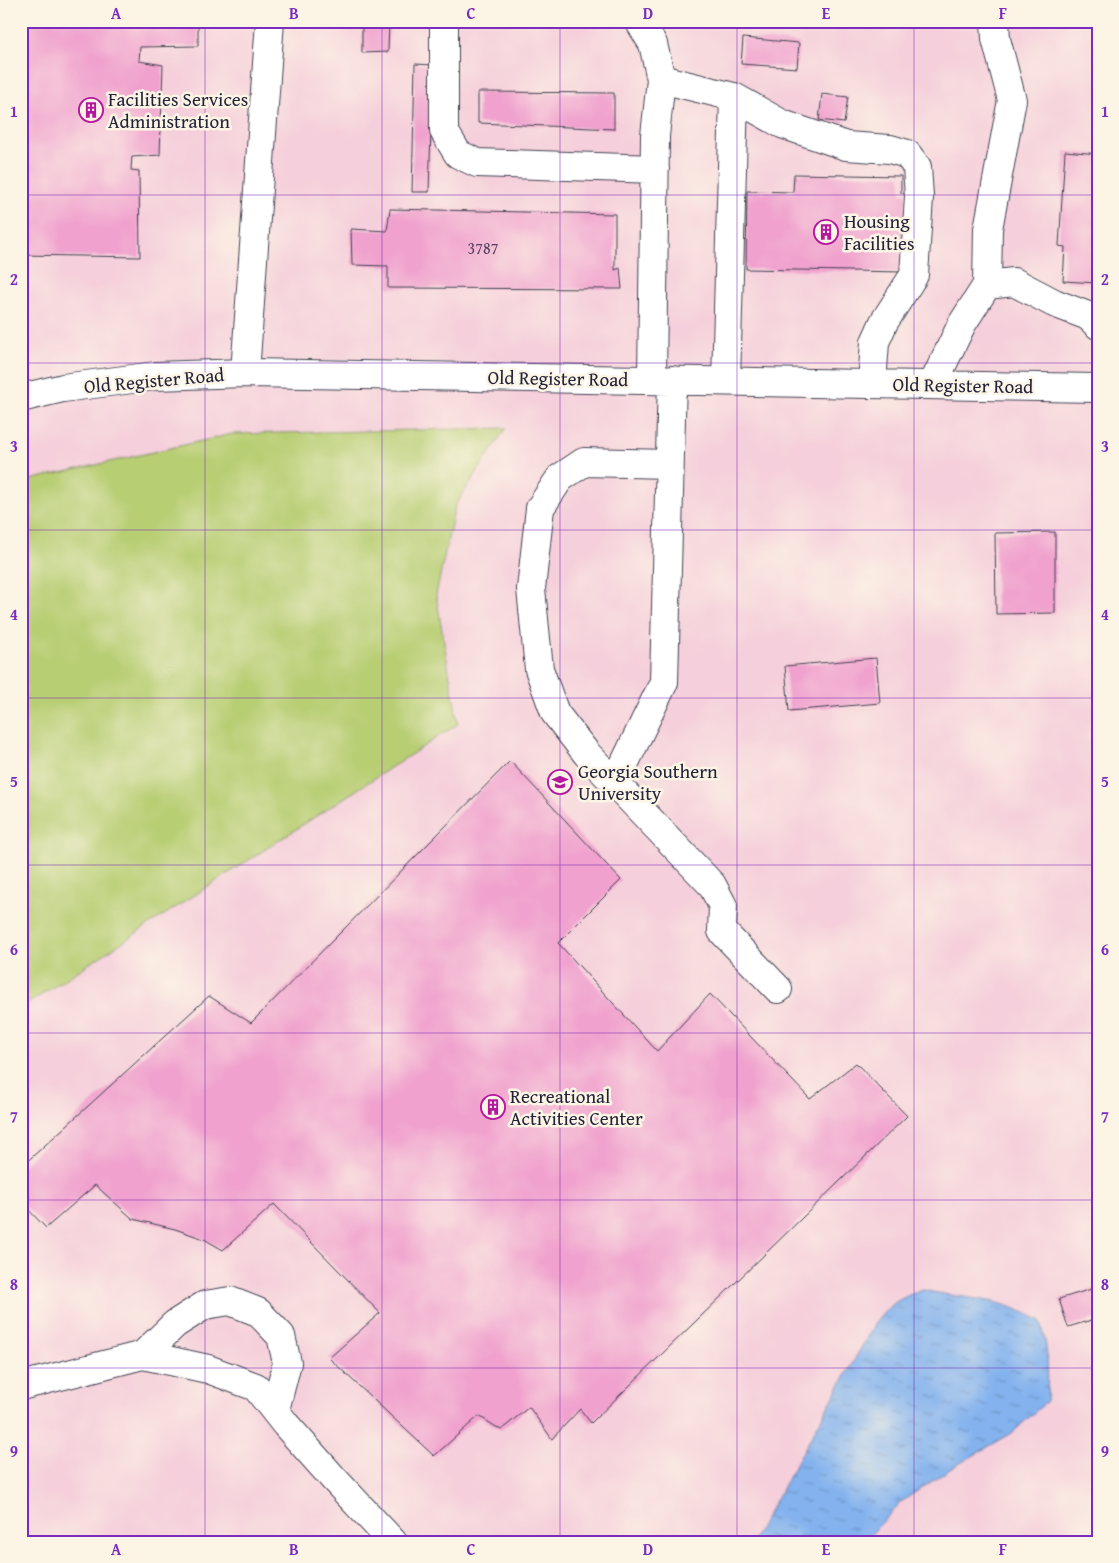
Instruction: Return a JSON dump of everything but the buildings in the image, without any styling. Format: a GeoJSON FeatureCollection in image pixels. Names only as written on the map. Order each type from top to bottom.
{"type":"FeatureCollection","features":[{"type":"Feature","properties":{"kind":"street"},"geometry":{"type":"LineString","coordinates":[[245,373],[270,21]]}},
{"type":"Feature","properties":{"kind":"street"},"geometry":{"type":"LineString","coordinates":[[444,21],[444,131],[458,154],[477,163],[656,169]]}},
{"type":"Feature","properties":{"kind":"street"},"geometry":{"type":"LineString","coordinates":[[615,782],[664,682],[669,464],[662,380],[656,169],[656,136],[661,79],[653,44],[638,21]]}},
{"type":"Feature","properties":{"kind":"street"},"geometry":{"type":"LineString","coordinates":[[933,384],[962,324],[987,285],[988,230],[1012,100],[996,39],[996,21]]}},
{"type":"Feature","properties":{"kind":"street"},"geometry":{"type":"LineString","coordinates":[[661,79],[734,97],[782,124],[846,146],[890,149],[907,154],[917,167],[919,197],[914,275],[884,322],[875,342],[872,383]]}},
{"type":"Feature","properties":{"kind":"street"},"geometry":{"type":"LineString","coordinates":[[726,381],[734,97]]}},
{"type":"Feature","properties":{"kind":"street"},"geometry":{"type":"LineString","coordinates":[[987,285],[1014,282],[1054,303],[1088,316],[1098,325]]}},
{"type":"Feature","properties":{"kind":"street","name":"Old Register Road"},"geometry":{"type":"LineString","coordinates":[[21,398],[63,388],[155,376],[245,373],[1098,388]]}},
{"type":"Feature","properties":{"kind":"street"},"geometry":{"type":"LineString","coordinates":[[669,464],[584,462],[560,478],[540,508],[531,589],[539,669],[555,713],[587,754],[712,885],[723,906],[722,931],[778,989]]}},
{"type":"Feature","properties":{"kind":"street"},"geometry":{"type":"LineString","coordinates":[[143,1355],[175,1324],[205,1305],[230,1301],[258,1312],[282,1336],[287,1363],[274,1410]]}},
{"type":"Feature","properties":{"kind":"street"},"geometry":{"type":"LineString","coordinates":[[21,1386],[143,1355],[208,1369],[256,1388],[334,1479],[392,1542]]}},
{"type":"Feature","properties":{"kind":"shaded area","name":"Georgia Southern University"},"geometry":{"type":"Polygon","coordinates":[[[21,21],[1098,21],[1098,1542],[21,1542],[21,21]]]}},
{"type":"Feature","properties":{"kind":"green space"},"geometry":{"type":"Polygon","coordinates":[[[506,428],[455,506],[436,595],[458,724],[21,1008],[21,482],[232,434],[506,428]]]}},
{"type":"Feature","properties":{"kind":"water"},"geometry":{"type":"Polygon","coordinates":[[[923,1290],[995,1302],[1040,1320],[1048,1370],[1047,1401],[1012,1433],[950,1469],[901,1502],[864,1542],[752,1542],[875,1323],[896,1302],[923,1290]]]}},
{"type":"Feature","properties":{"kind":"place","name":"Facilities Services Administration"},"geometry":{"type":"Point","coordinates":[91,110]}},
{"type":"Feature","properties":{"kind":"place","name":"Housing Facilities"},"geometry":{"type":"Point","coordinates":[826,232]}},
{"type":"Feature","properties":{"kind":"place","name":"Georgia Southern University"},"geometry":{"type":"Point","coordinates":[560,782]}},
{"type":"Feature","properties":{"kind":"place","name":"Recreational Activities Center"},"geometry":{"type":"Point","coordinates":[493,1107]}}]}
